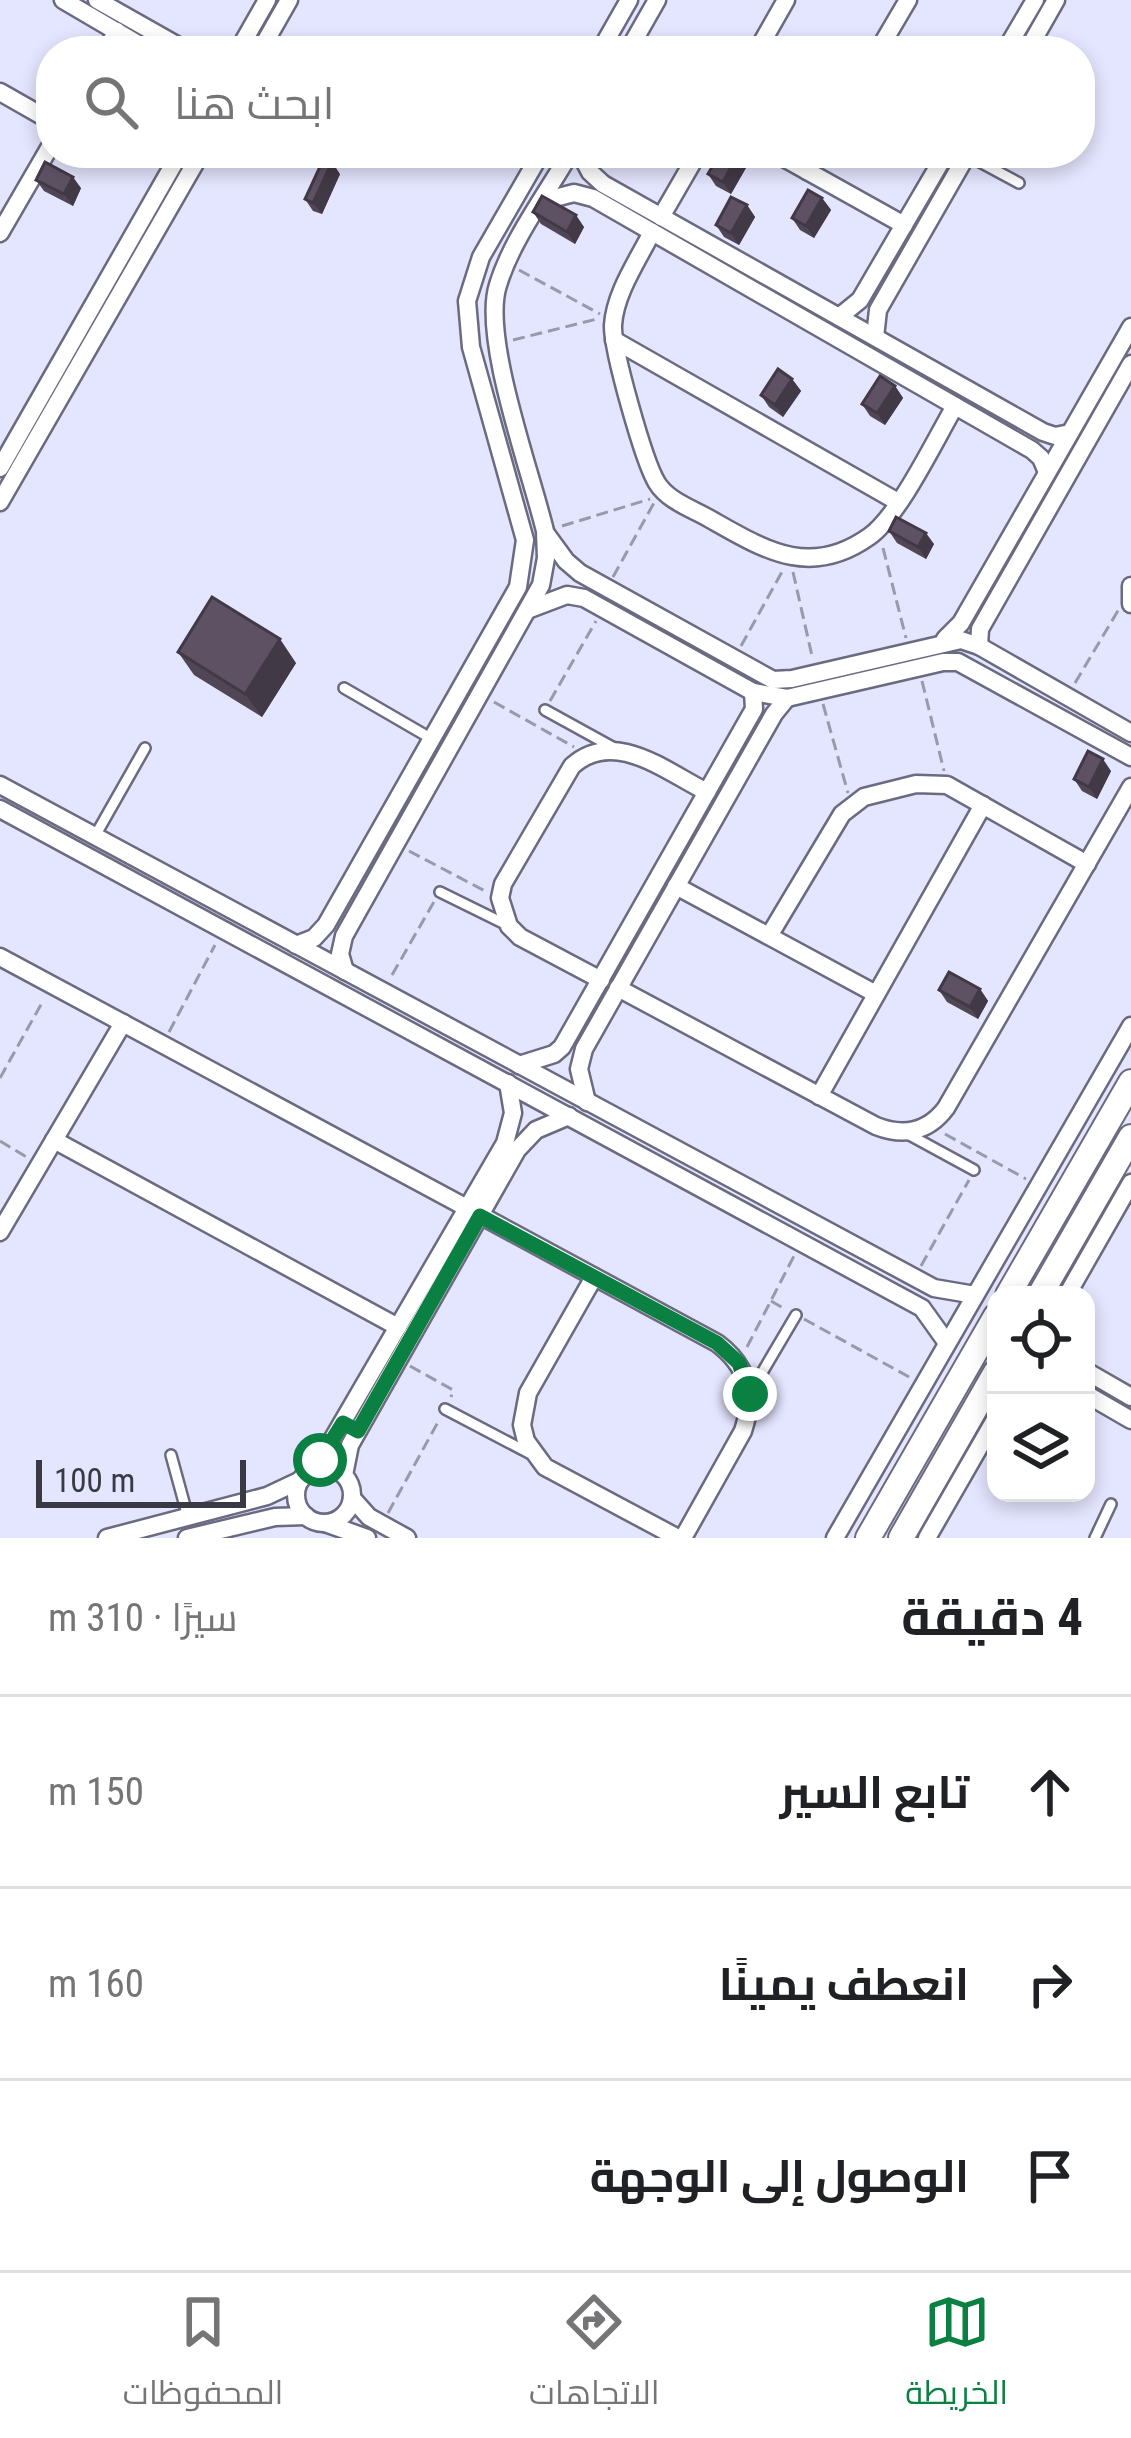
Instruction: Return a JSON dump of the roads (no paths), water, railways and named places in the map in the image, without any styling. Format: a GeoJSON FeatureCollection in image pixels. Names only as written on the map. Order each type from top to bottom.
{"type":"FeatureCollection","features":[{"type":"Feature","properties":{"kind":"street"},"geometry":{"type":"LineString","coordinates":[[63,0],[125,16]]}},
{"type":"Feature","properties":{"kind":"street"},"geometry":{"type":"LineString","coordinates":[[97,0],[160,36]]}},
{"type":"Feature","properties":{"kind":"street"},"geometry":{"type":"LineString","coordinates":[[247,36],[267,0]]}},
{"type":"Feature","properties":{"kind":"street"},"geometry":{"type":"LineString","coordinates":[[269,36],[289,0]]}},
{"type":"Feature","properties":{"kind":"street"},"geometry":{"type":"LineString","coordinates":[[609,36],[629,0]]}},
{"type":"Feature","properties":{"kind":"street"},"geometry":{"type":"LineString","coordinates":[[637,36],[657,0]]}},
{"type":"Feature","properties":{"kind":"street"},"geometry":{"type":"LineString","coordinates":[[766,36],[786,0]]}},
{"type":"Feature","properties":{"kind":"street"},"geometry":{"type":"LineString","coordinates":[[887,36],[908,0]]}},
{"type":"Feature","properties":{"kind":"street"},"geometry":{"type":"LineString","coordinates":[[1014,36],[1035,0]]}},
{"type":"Feature","properties":{"kind":"street"},"geometry":{"type":"LineString","coordinates":[[1036,36],[1056,0]]}},
{"type":"Feature","properties":{"kind":"street"},"geometry":{"type":"LineString","coordinates":[[0,92],[36,112]]}},
{"type":"Feature","properties":{"kind":"street"},"geometry":{"type":"LineString","coordinates":[[0,233],[38,168]]}},
{"type":"Feature","properties":{"kind":"street"},"geometry":{"type":"LineString","coordinates":[[0,502],[173,168]]}},
{"type":"Feature","properties":{"kind":"street"},"geometry":{"type":"LineString","coordinates":[[0,468],[191,168]]}},
{"type":"Feature","properties":{"kind":"street"},"geometry":{"type":"LineString","coordinates":[[296,945],[314,938],[326,925],[507,607],[524,564],[520,518],[471,347],[467,301],[481,257],[532,168]]}},
{"type":"Feature","properties":{"kind":"street"},"geometry":{"type":"LineString","coordinates":[[345,971],[340,954],[344,936],[541,585],[545,531],[496,344],[494,303],[507,264],[561,168]]}},
{"type":"Feature","properties":{"kind":"street"},"geometry":{"type":"LineString","coordinates":[[590,168],[596,178],[657,224],[1037,454],[1048,472]]}},
{"type":"Feature","properties":{"kind":"street"},"geometry":{"type":"LineString","coordinates":[[689,168],[618,301],[614,340],[653,476],[662,489],[769,552],[814,558],[856,544],[878,529],[955,406]]}},
{"type":"Feature","properties":{"kind":"street"},"geometry":{"type":"LineString","coordinates":[[802,168],[904,225]]}},
{"type":"Feature","properties":{"kind":"street"},"geometry":{"type":"LineString","coordinates":[[839,317],[860,300],[937,168]]}},
{"type":"Feature","properties":{"kind":"street"},"geometry":{"type":"LineString","coordinates":[[875,337],[878,310],[960,168]]}},
{"type":"Feature","properties":{"kind":"street"},"geometry":{"type":"LineString","coordinates":[[542,201],[584,194],[657,224],[839,317],[1049,435],[1070,433]]}},
{"type":"Feature","properties":{"kind":"street"},"geometry":{"type":"LineString","coordinates":[[941,641],[961,623],[1131,326]]}},
{"type":"Feature","properties":{"kind":"street"},"geometry":{"type":"LineString","coordinates":[[614,340],[898,502]]}},
{"type":"Feature","properties":{"kind":"street"},"geometry":{"type":"LineString","coordinates":[[979,646],[980,629],[1131,364]]}},
{"type":"Feature","properties":{"kind":"street"},"geometry":{"type":"LineString","coordinates":[[497,436],[519,430]]}},
{"type":"Feature","properties":{"kind":"street"},"geometry":{"type":"LineString","coordinates":[[545,531],[572,568],[773,680],[818,682],[951,661],[966,664],[1131,757]]}},
{"type":"Feature","properties":{"kind":"street"},"geometry":{"type":"LineString","coordinates":[[530,609],[567,595],[603,609],[753,692],[787,698]]}},
{"type":"Feature","properties":{"kind":"street"},"geometry":{"type":"LineString","coordinates":[[519,1065],[576,1044],[618,988],[787,698],[909,650],[961,640],[1131,734]]}},
{"type":"Feature","properties":{"kind":"street"},"geometry":{"type":"LineString","coordinates":[[587,1102],[576,1044],[601,980],[754,709],[753,692]]}},
{"type":"Feature","properties":{"kind":"street"},"geometry":{"type":"LineString","coordinates":[[601,980],[520,937],[509,926],[500,898],[503,884],[560,785],[586,754],[614,748],[707,792]]}},
{"type":"Feature","properties":{"kind":"street"},"geometry":{"type":"LineString","coordinates":[[769,936],[852,804],[916,784],[947,785],[1087,864]]}},
{"type":"Feature","properties":{"kind":"street"},"geometry":{"type":"LineString","coordinates":[[0,785],[914,1278],[950,1294],[975,1295]]}},
{"type":"Feature","properties":{"kind":"street"},"geometry":{"type":"LineString","coordinates":[[618,988],[876,1126],[906,1133],[930,1125],[946,1108],[1131,787]]}},
{"type":"Feature","properties":{"kind":"street"},"geometry":{"type":"LineString","coordinates":[[819,1096],[983,805]]}},
{"type":"Feature","properties":{"kind":"street"},"geometry":{"type":"LineString","coordinates":[[0,809],[922,1307],[947,1343]]}},
{"type":"Feature","properties":{"kind":"street"},"geometry":{"type":"LineString","coordinates":[[676,886],[876,994]]}},
{"type":"Feature","properties":{"kind":"street"},"geometry":{"type":"LineString","coordinates":[[0,957],[717,1343],[739,1363],[750,1394],[743,1431],[680,1538],[545,1467],[533,1455],[522,1425],[528,1393],[594,1277]]}},
{"type":"Feature","properties":{"kind":"street"},"geometry":{"type":"LineString","coordinates":[[403,1026],[413,1008]]}},
{"type":"Feature","properties":{"kind":"street"},"geometry":{"type":"LineString","coordinates":[[0,1232],[123,1023]]}},
{"type":"Feature","properties":{"kind":"street"},"geometry":{"type":"LineString","coordinates":[[835,1538],[1131,1025]]}},
{"type":"Feature","properties":{"kind":"street"},"geometry":{"type":"LineString","coordinates":[[1013,1286],[1131,1082]]}},
{"type":"Feature","properties":{"kind":"street"},"geometry":{"type":"LineString","coordinates":[[508,1083],[511,1147]]}},
{"type":"Feature","properties":{"kind":"street"},"geometry":{"type":"LineString","coordinates":[[316,1520],[297,1499],[304,1476],[350,1427],[398,1360],[511,1147],[569,1116]]}},
{"type":"Feature","properties":{"kind":"street"},"geometry":{"type":"LineString","coordinates":[[1045,1286],[1131,1137]]}},
{"type":"Feature","properties":{"kind":"street"},"geometry":{"type":"LineString","coordinates":[[54,1140],[398,1327]]}},
{"type":"Feature","properties":{"kind":"street"},"geometry":{"type":"LineString","coordinates":[[1072,1286],[1131,1184]]}},
{"type":"Feature","properties":{"kind":"street"},"geometry":{"type":"LineString","coordinates":[[344,1474],[350,1427],[398,1327],[474,1212]]}},
{"type":"Feature","properties":{"kind":"street"},"geometry":{"type":"LineString","coordinates":[[922,1307],[934,1288]]}},
{"type":"Feature","properties":{"kind":"street"},"geometry":{"type":"LineString","coordinates":[[868,1538],[987,1332]]}},
{"type":"Feature","properties":{"kind":"street"},"geometry":{"type":"LineString","coordinates":[[1095,1376],[1131,1397]]}},
{"type":"Feature","properties":{"kind":"street"},"geometry":{"type":"LineString","coordinates":[[1095,1398],[1111,1385]]}},
{"type":"Feature","properties":{"kind":"street"},"geometry":{"type":"LineString","coordinates":[[901,1538],[987,1388]]}},
{"type":"Feature","properties":{"kind":"street"},"geometry":{"type":"LineString","coordinates":[[1095,1400],[1131,1420]]}},
{"type":"Feature","properties":{"kind":"street"},"geometry":{"type":"LineString","coordinates":[[927,1538],[987,1434]]}},
{"type":"Feature","properties":{"kind":"street"},"geometry":{"type":"LineString","coordinates":[[106,1538],[252,1500],[326,1467],[344,1474],[352,1498],[346,1513],[316,1520]]}},
{"type":"Feature","properties":{"kind":"street"},"geometry":{"type":"LineString","coordinates":[[352,1498],[384,1530],[407,1538]]}},
{"type":"Feature","properties":{"kind":"street"},"geometry":{"type":"LineString","coordinates":[[252,1500],[258,1521]]}},
{"type":"Feature","properties":{"kind":"street"},"geometry":{"type":"LineString","coordinates":[[187,1538],[285,1515],[367,1538]]}},
{"type":"Feature","properties":{"kind":"lane"},"geometry":{"type":"LineString","coordinates":[[993,168],[1019,183]]}},
{"type":"Feature","properties":{"kind":"lane"},"geometry":{"type":"LineString","coordinates":[[344,688],[432,739]]}},
{"type":"Feature","properties":{"kind":"lane"},"geometry":{"type":"LineString","coordinates":[[545,710],[614,748]]}},
{"type":"Feature","properties":{"kind":"lane"},"geometry":{"type":"LineString","coordinates":[[95,836],[145,748]]}},
{"type":"Feature","properties":{"kind":"lane"},"geometry":{"type":"LineString","coordinates":[[440,892],[509,926]]}},
{"type":"Feature","properties":{"kind":"lane"},"geometry":{"type":"LineString","coordinates":[[906,1133],[974,1169]]}},
{"type":"Feature","properties":{"kind":"lane"},"geometry":{"type":"LineString","coordinates":[[750,1394],[796,1315]]}},
{"type":"Feature","properties":{"kind":"lane"},"geometry":{"type":"LineString","coordinates":[[445,1409],[533,1455]]}},
{"type":"Feature","properties":{"kind":"lane"},"geometry":{"type":"LineString","coordinates":[[171,1455],[188,1517]]}},
{"type":"Feature","properties":{"kind":"lane"},"geometry":{"type":"LineString","coordinates":[[1095,1538],[1111,1504]]}}]}
